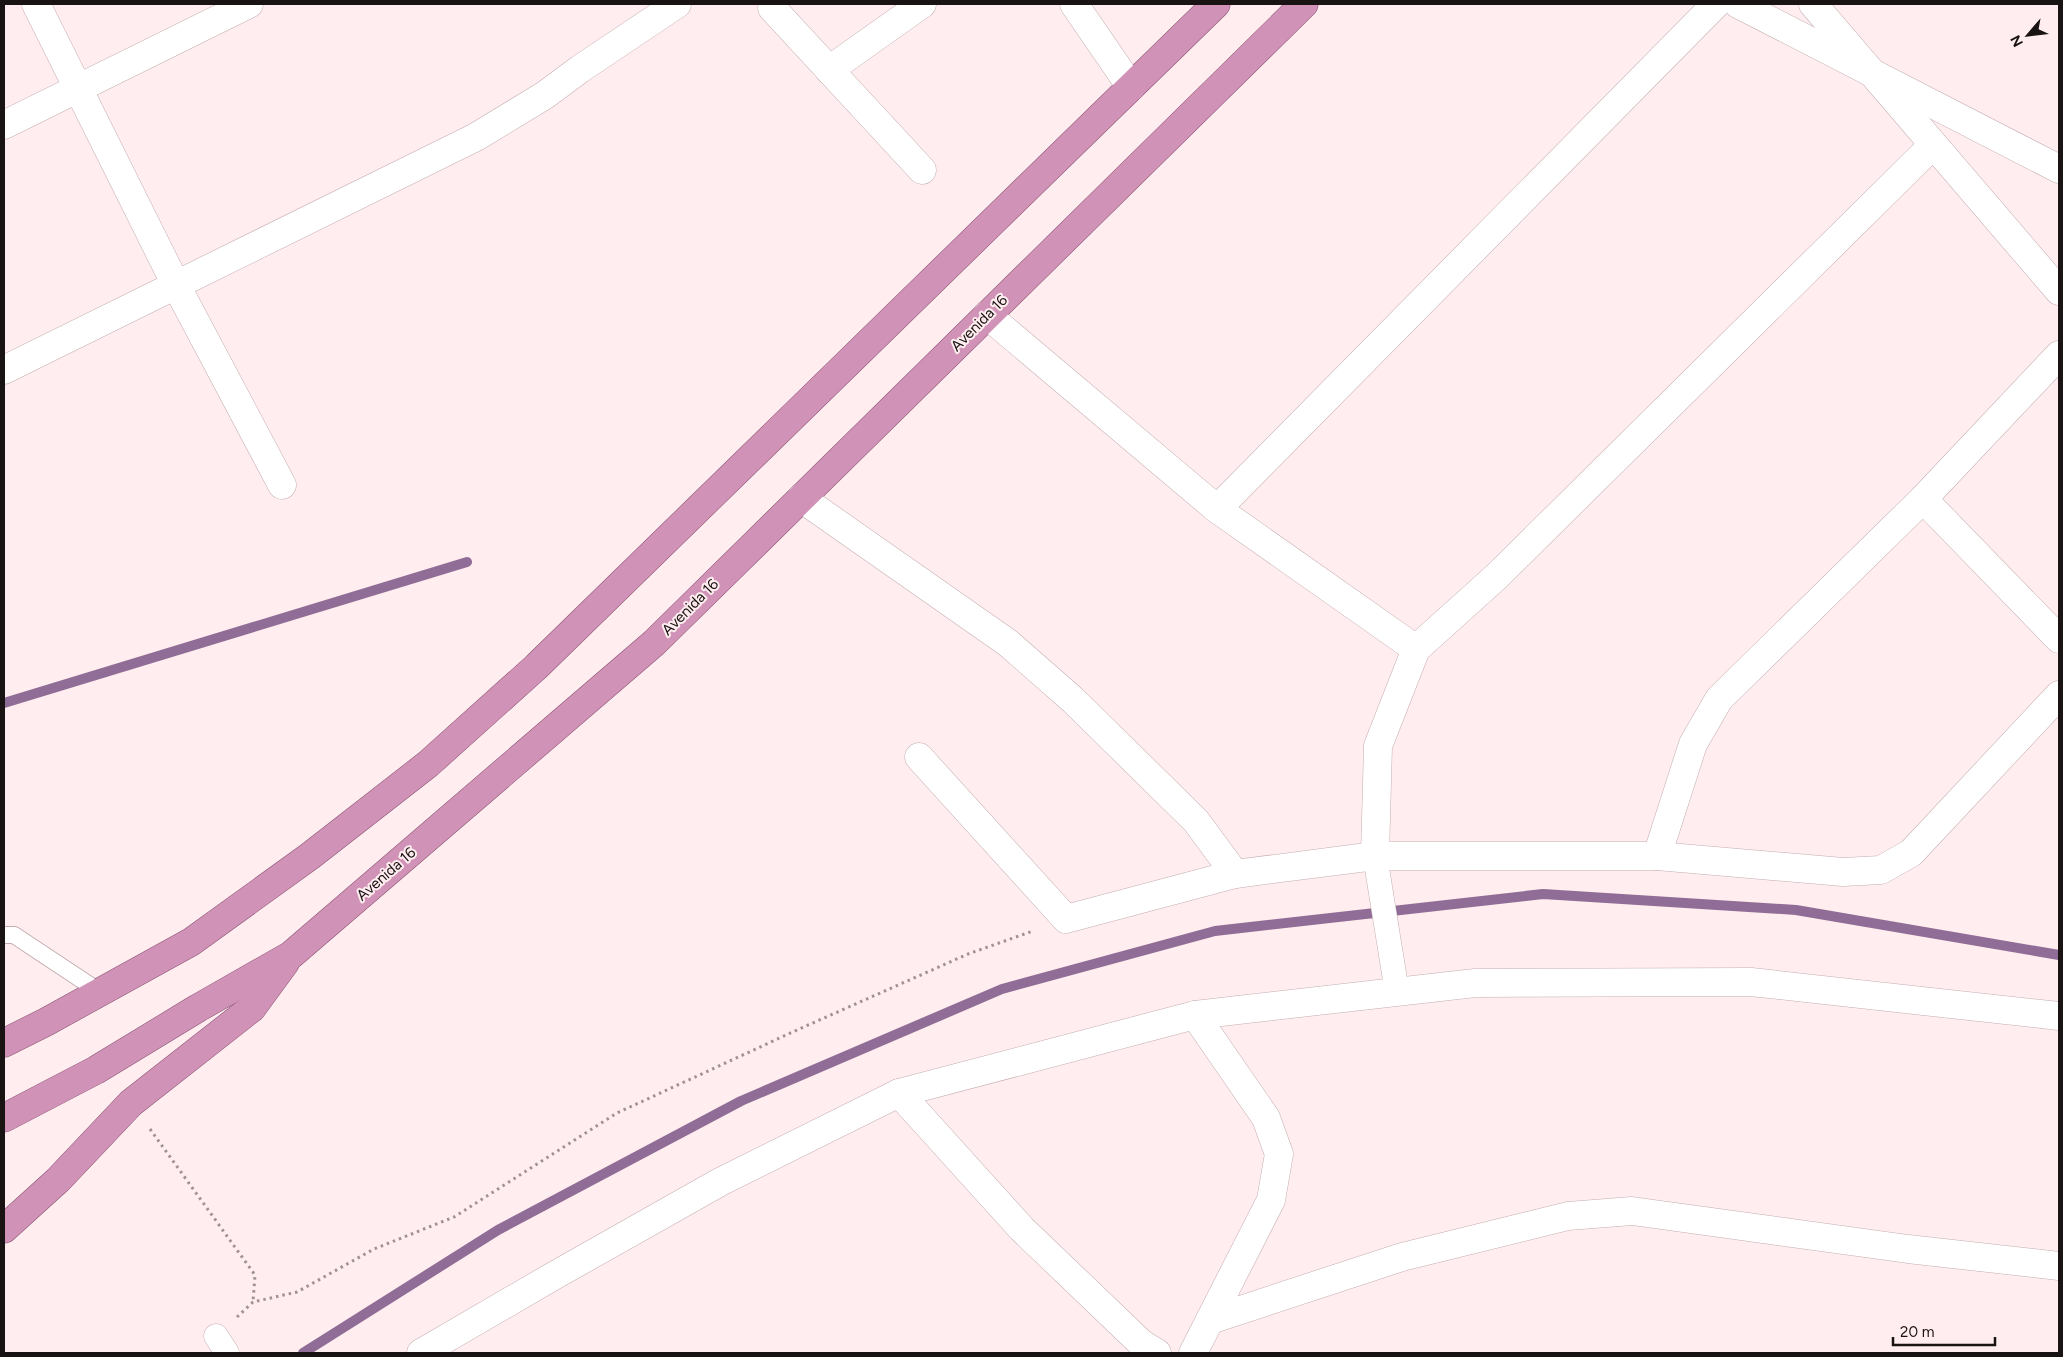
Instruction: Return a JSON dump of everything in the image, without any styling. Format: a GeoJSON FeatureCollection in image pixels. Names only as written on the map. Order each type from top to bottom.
{"type":"FeatureCollection","features":[{"type":"Feature","properties":{"kind":"highway"},"geometry":{"type":"LineString","coordinates":[[4,1043],[191,942],[310,856],[428,764],[536,667],[1216,4]]}},
{"type":"Feature","properties":{"kind":"highway","name":"Avenida 16"},"geometry":{"type":"LineString","coordinates":[[4,1118],[96,1070],[198,1008],[291,955],[654,642],[1304,4]]}},
{"type":"Feature","properties":{"kind":"highway"},"geometry":{"type":"LineString","coordinates":[[4,1229],[58,1180],[131,1103],[252,1008],[291,955]]}},
{"type":"Feature","properties":{"kind":"street"},"geometry":{"type":"LineString","coordinates":[[36,4],[176,285],[282,485]]}},
{"type":"Feature","properties":{"kind":"street"},"geometry":{"type":"LineString","coordinates":[[4,125],[249,4]]}},
{"type":"Feature","properties":{"kind":"street"},"geometry":{"type":"LineString","coordinates":[[4,370],[476,137],[545,95],[676,4]]}},
{"type":"Feature","properties":{"kind":"street"},"geometry":{"type":"LineString","coordinates":[[830,70],[922,4]]}},
{"type":"Feature","properties":{"kind":"street"},"geometry":{"type":"LineString","coordinates":[[1074,4],[1131,87]]}},
{"type":"Feature","properties":{"kind":"street"},"geometry":{"type":"LineString","coordinates":[[1217,509],[1716,4]]}},
{"type":"Feature","properties":{"kind":"street"},"geometry":{"type":"LineString","coordinates":[[1738,4],[2059,169]]}},
{"type":"Feature","properties":{"kind":"street"},"geometry":{"type":"LineString","coordinates":[[1813,4],[2059,290]]}},
{"type":"Feature","properties":{"kind":"street"},"geometry":{"type":"LineString","coordinates":[[772,8],[922,170]]}},
{"type":"Feature","properties":{"kind":"street"},"geometry":{"type":"LineString","coordinates":[[1397,992],[1375,856],[1378,746],[1416,649],[1497,576],[1933,145]]}},
{"type":"Feature","properties":{"kind":"street"},"geometry":{"type":"LineString","coordinates":[[987,315],[1217,509],[1416,649]]}},
{"type":"Feature","properties":{"kind":"street"},"geometry":{"type":"LineString","coordinates":[[1657,856],[1693,744],[1718,699],[1923,499],[2059,355]]}},
{"type":"Feature","properties":{"kind":"street"},"geometry":{"type":"LineString","coordinates":[[801,498],[1015,649],[1072,700],[1196,821],[1235,874]]}},
{"type":"Feature","properties":{"kind":"street"},"geometry":{"type":"LineString","coordinates":[[1923,499],[2059,639]]}},
{"type":"Feature","properties":{"kind":"street"},"geometry":{"type":"LineString","coordinates":[[919,756],[1066,919],[1235,874],[1375,856],[1657,856],[1843,872],[1881,870],[1911,853],[2059,695]]}},
{"type":"Feature","properties":{"kind":"street"},"geometry":{"type":"LineString","coordinates":[[421,1353],[556,1274],[720,1182],[899,1093],[1195,1015],[1475,983],[1751,982],[2059,1016]]}},
{"type":"Feature","properties":{"kind":"street"},"geometry":{"type":"LineString","coordinates":[[1193,1353],[1272,1200],[1279,1154],[1266,1118],[1195,1015]]}},
{"type":"Feature","properties":{"kind":"street"},"geometry":{"type":"LineString","coordinates":[[899,1093],[1022,1229],[1142,1344],[1157,1353]]}},
{"type":"Feature","properties":{"kind":"street"},"geometry":{"type":"LineString","coordinates":[[1210,1320],[1402,1257],[1568,1216],[1632,1211],[2059,1266]]}},
{"type":"Feature","properties":{"kind":"lane"},"geometry":{"type":"LineString","coordinates":[[4,935],[14,934],[100,992]]}},
{"type":"Feature","properties":{"kind":"path"},"geometry":{"type":"LineString","coordinates":[[253,1302],[297,1292],[374,1248],[454,1217],[617,1113],[968,954],[1066,919]]}},
{"type":"Feature","properties":{"kind":"path"},"geometry":{"type":"LineString","coordinates":[[131,1103],[254,1275],[253,1302],[222,1344]]}},
{"type":"Feature","properties":{"kind":"waterway"},"geometry":{"type":"LineString","coordinates":[[4,703],[467,562]]}},
{"type":"Feature","properties":{"kind":"waterway"},"geometry":{"type":"LineString","coordinates":[[303,1353],[498,1230],[741,1101],[1002,989],[1215,931],[1543,894],[1796,910],[2059,955]]}}]}
